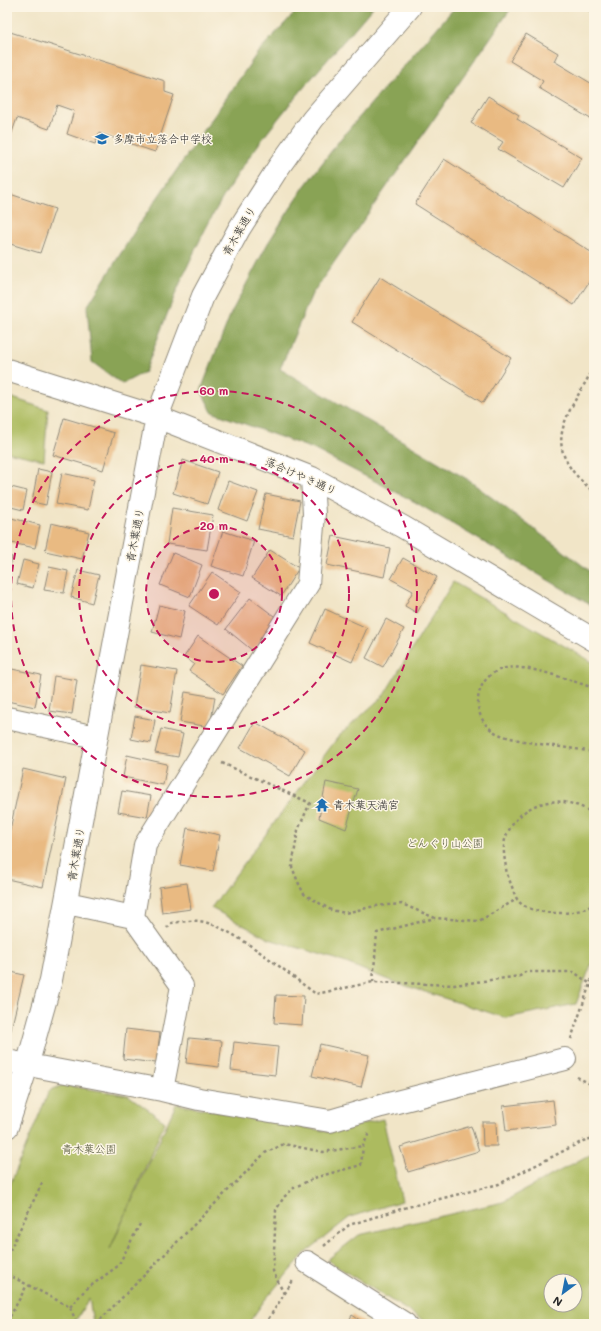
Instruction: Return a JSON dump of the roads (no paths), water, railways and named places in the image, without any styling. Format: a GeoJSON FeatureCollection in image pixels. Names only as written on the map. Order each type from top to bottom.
{"type":"FeatureCollection","features":[{"type":"Feature","properties":{"kind":"street","name":"青木葉通り"},"geometry":{"type":"LineString","coordinates":[[7,1127],[17,1064],[51,980],[67,903],[96,737],[157,417],[203,296],[239,229],[278,168],[314,119],[410,7]]}},
{"type":"Feature","properties":{"kind":"street","name":"落合けやき通り"},"geometry":{"type":"LineString","coordinates":[[7,370],[157,417],[312,478],[402,527],[594,640]]}},
{"type":"Feature","properties":{"kind":"street"},"geometry":{"type":"LineString","coordinates":[[133,917],[145,845],[308,584],[314,514],[312,478]]}},
{"type":"Feature","properties":{"kind":"street"},"geometry":{"type":"LineString","coordinates":[[7,718],[96,737]]}},
{"type":"Feature","properties":{"kind":"street"},"geometry":{"type":"LineString","coordinates":[[67,903],[133,917],[182,986],[162,1090]]}},
{"type":"Feature","properties":{"kind":"street"},"geometry":{"type":"LineString","coordinates":[[17,1064],[162,1090],[199,1099],[330,1121],[381,1106],[565,1059]]}},
{"type":"Feature","properties":{"kind":"street"},"geometry":{"type":"LineString","coordinates":[[307,1262],[406,1324]]}},
{"type":"Feature","properties":{"kind":"place","name":"多摩市立落合中学校"},"geometry":{"type":"Point","coordinates":[102,139]}},
{"type":"Feature","properties":{"kind":"place","name":"青木葉天満宮"},"geometry":{"type":"Point","coordinates":[322,805]}},
{"type":"Feature","properties":{"kind":"park label","name":"どんぐり山公園"},"geometry":{"type":"Point","coordinates":[445,843]}},
{"type":"Feature","properties":{"kind":"park label","name":"青木葉公園"},"geometry":{"type":"Point","coordinates":[89,1149]}}]}
